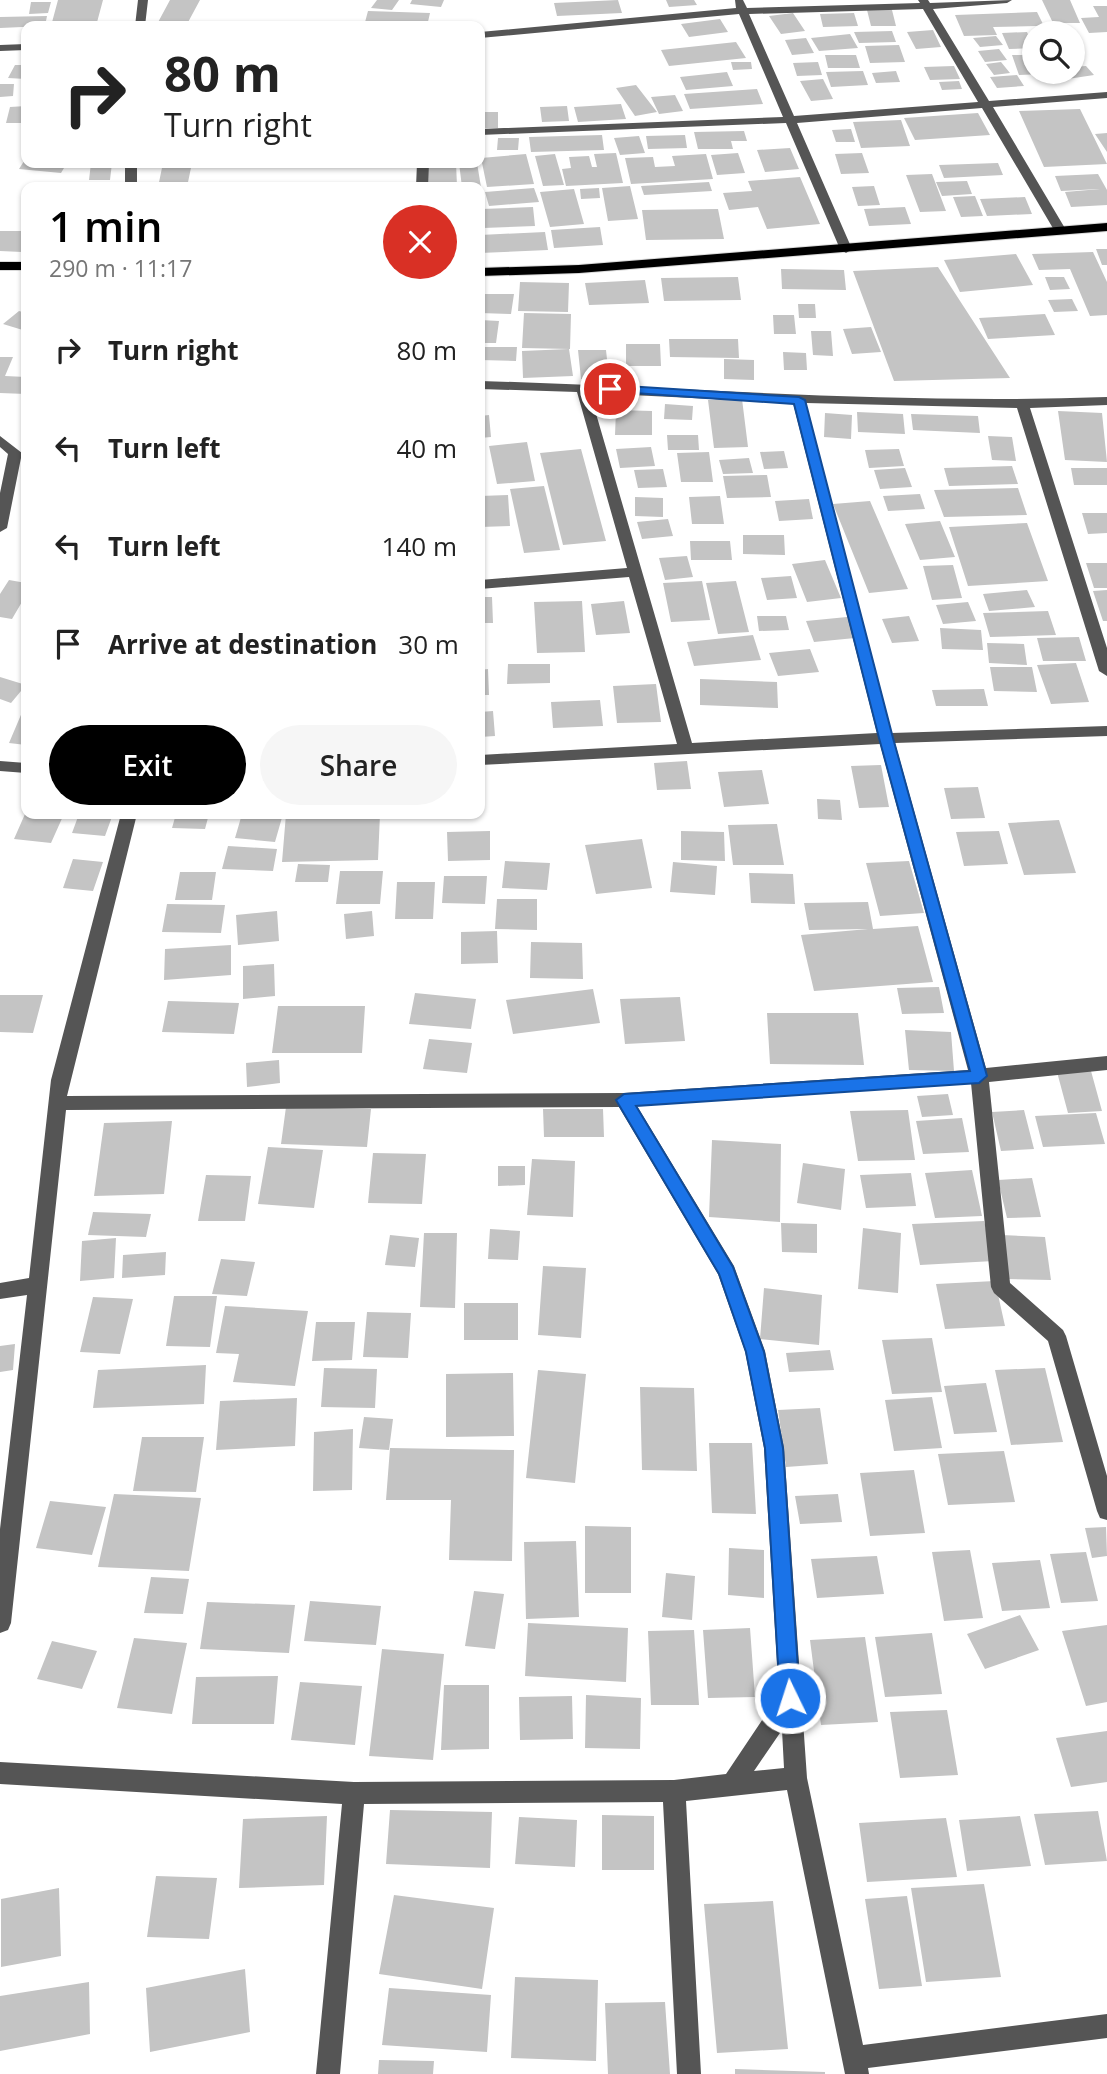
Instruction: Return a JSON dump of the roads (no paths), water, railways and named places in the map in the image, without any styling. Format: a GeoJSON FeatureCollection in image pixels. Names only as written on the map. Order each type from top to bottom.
{"type":"FeatureCollection","features":[{"type":"Feature","properties":{"kind":"main road"},"geometry":{"type":"LineString","coordinates":[[485,272],[579,269],[1107,227]]}},
{"type":"Feature","properties":{"kind":"main road"},"geometry":{"type":"LineString","coordinates":[[0,265],[21,266]]}},
{"type":"Feature","properties":{"kind":"street"},"geometry":{"type":"LineString","coordinates":[[141,21],[143,0]]}},
{"type":"Feature","properties":{"kind":"street"},"geometry":{"type":"LineString","coordinates":[[485,34],[740,5],[1007,0]]}},
{"type":"Feature","properties":{"kind":"street"},"geometry":{"type":"LineString","coordinates":[[925,3],[1060,230]]}},
{"type":"Feature","properties":{"kind":"street"},"geometry":{"type":"LineString","coordinates":[[740,5],[846,249]]}},
{"type":"Feature","properties":{"kind":"street"},"geometry":{"type":"LineString","coordinates":[[0,48],[21,47]]}},
{"type":"Feature","properties":{"kind":"street"},"geometry":{"type":"LineString","coordinates":[[485,132],[789,120],[1107,95]]}},
{"type":"Feature","properties":{"kind":"street"},"geometry":{"type":"LineString","coordinates":[[485,386],[582,387],[799,400],[1023,406],[1107,401]]}},
{"type":"Feature","properties":{"kind":"street"},"geometry":{"type":"LineString","coordinates":[[582,387],[686,749]]}},
{"type":"Feature","properties":{"kind":"street"},"geometry":{"type":"LineString","coordinates":[[799,400],[886,738],[979,1076],[1001,1287],[1056,1336],[1107,1511]]}},
{"type":"Feature","properties":{"kind":"street"},"geometry":{"type":"LineString","coordinates":[[1023,406],[1107,671]]}},
{"type":"Feature","properties":{"kind":"street"},"geometry":{"type":"LineString","coordinates":[[0,440],[15,453],[0,528]]}},
{"type":"Feature","properties":{"kind":"street"},"geometry":{"type":"LineString","coordinates":[[485,585],[636,572]]}},
{"type":"Feature","properties":{"kind":"street"},"geometry":{"type":"LineString","coordinates":[[485,760],[886,738],[1107,731]]}},
{"type":"Feature","properties":{"kind":"street"},"geometry":{"type":"LineString","coordinates":[[0,766],[21,768]]}},
{"type":"Feature","properties":{"kind":"street"},"geometry":{"type":"LineString","coordinates":[[0,1623],[57,1103],[128,819]]}},
{"type":"Feature","properties":{"kind":"street"},"geometry":{"type":"LineString","coordinates":[[57,1103],[624,1100],[979,1076],[1107,1063]]}},
{"type":"Feature","properties":{"kind":"street"},"geometry":{"type":"LineString","coordinates":[[624,1100],[727,1272],[755,1352],[774,1448],[796,1778],[855,2066],[1107,2026]]}},
{"type":"Feature","properties":{"kind":"street"},"geometry":{"type":"LineString","coordinates":[[0,1291],[37,1286]]}},
{"type":"Feature","properties":{"kind":"street"},"geometry":{"type":"LineString","coordinates":[[732,1785],[790,1698]]}},
{"type":"Feature","properties":{"kind":"street"},"geometry":{"type":"LineString","coordinates":[[0,1773],[354,1793],[674,1791],[796,1778]]}},
{"type":"Feature","properties":{"kind":"street"},"geometry":{"type":"LineString","coordinates":[[674,1791],[689,2074]]}},
{"type":"Feature","properties":{"kind":"street"},"geometry":{"type":"LineString","coordinates":[[328,2074],[354,1793]]}}]}
